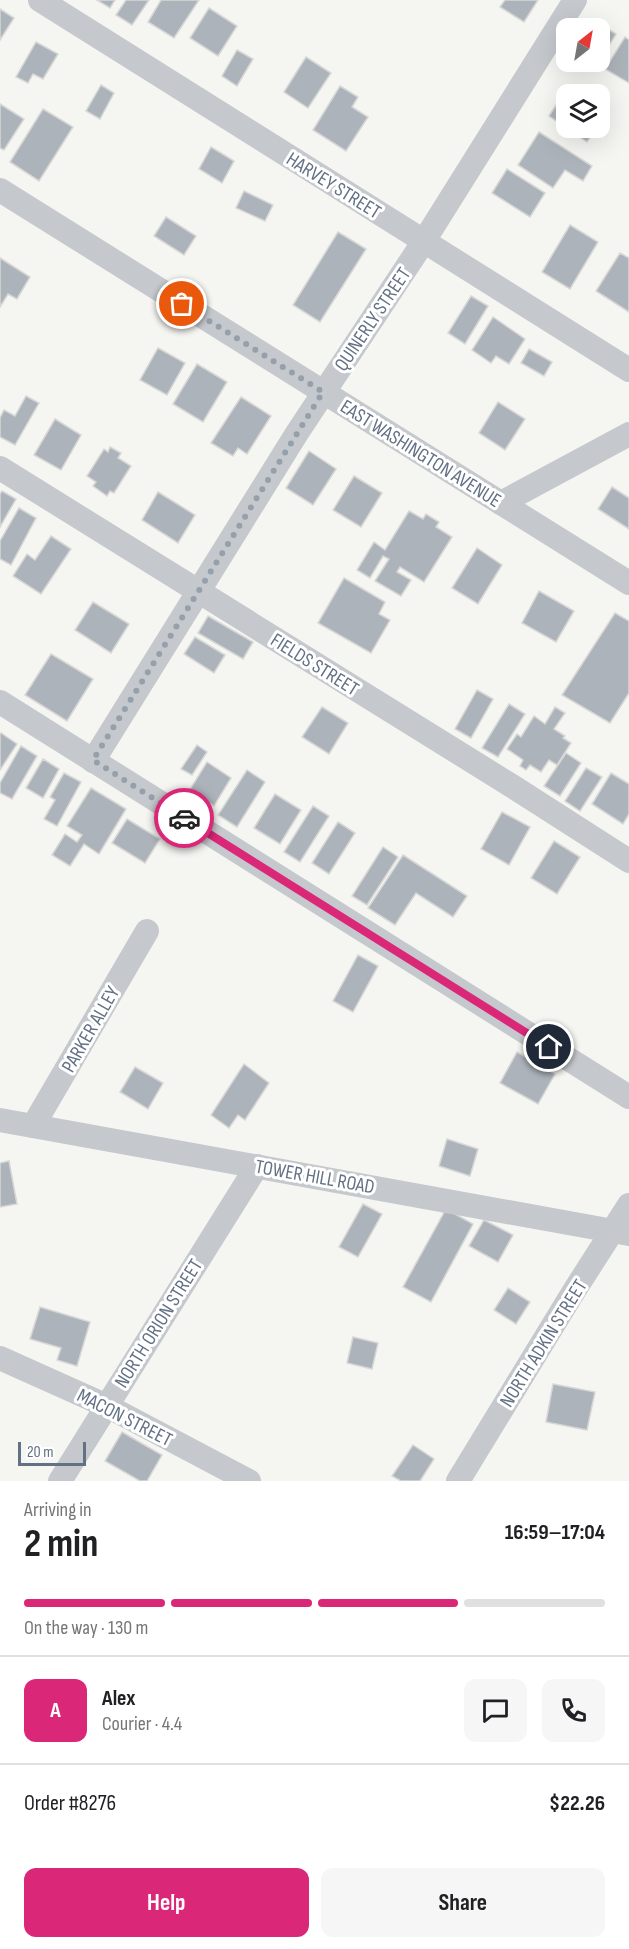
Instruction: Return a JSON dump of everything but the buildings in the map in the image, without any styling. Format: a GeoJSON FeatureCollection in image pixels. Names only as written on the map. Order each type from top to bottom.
{"type":"FeatureCollection","features":[{"type":"Feature","properties":{"kind":"street","name":"HARVEY STREET"},"geometry":{"type":"LineString","coordinates":[[40,0],[629,370]]}},
{"type":"Feature","properties":{"kind":"street","name":"QUINERLY STREET"},"geometry":{"type":"LineString","coordinates":[[93,760],[323,392],[423,241],[575,0]]}},
{"type":"Feature","properties":{"kind":"street","name":"EAST WASHINGTON AVENUE"},"geometry":{"type":"LineString","coordinates":[[0,190],[629,583]]}},
{"type":"Feature","properties":{"kind":"street"},"geometry":{"type":"LineString","coordinates":[[501,503],[629,434]]}},
{"type":"Feature","properties":{"kind":"street","name":"FIELDS STREET"},"geometry":{"type":"LineString","coordinates":[[0,468],[629,861]]}},
{"type":"Feature","properties":{"kind":"street"},"geometry":{"type":"LineString","coordinates":[[0,702],[629,1097]]}},
{"type":"Feature","properties":{"kind":"street","name":"PARKER ALLEY"},"geometry":{"type":"LineString","coordinates":[[33,1126],[147,931]]}},
{"type":"Feature","properties":{"kind":"street","name":"TOWER HILL ROAD"},"geometry":{"type":"LineString","coordinates":[[0,1120],[621,1232]]}},
{"type":"Feature","properties":{"kind":"street","name":"NORTH ORION STREET"},"geometry":{"type":"LineString","coordinates":[[60,1481],[257,1166]]}},
{"type":"Feature","properties":{"kind":"street","name":"NORTH ADKIN STREET"},"geometry":{"type":"LineString","coordinates":[[458,1481],[621,1232],[629,1205]]}},
{"type":"Feature","properties":{"kind":"street","name":"MACON STREET"},"geometry":{"type":"LineString","coordinates":[[0,1358],[107,1406],[249,1481]]}},
{"type":"Feature","properties":{"kind":"way so far"},"geometry":{"type":"LineString","coordinates":[[182,304],[323,392],[93,760],[184,818]]}},
{"type":"Feature","properties":{"kind":"route"},"geometry":{"type":"LineString","coordinates":[[184,818],[549,1047]]}}]}
